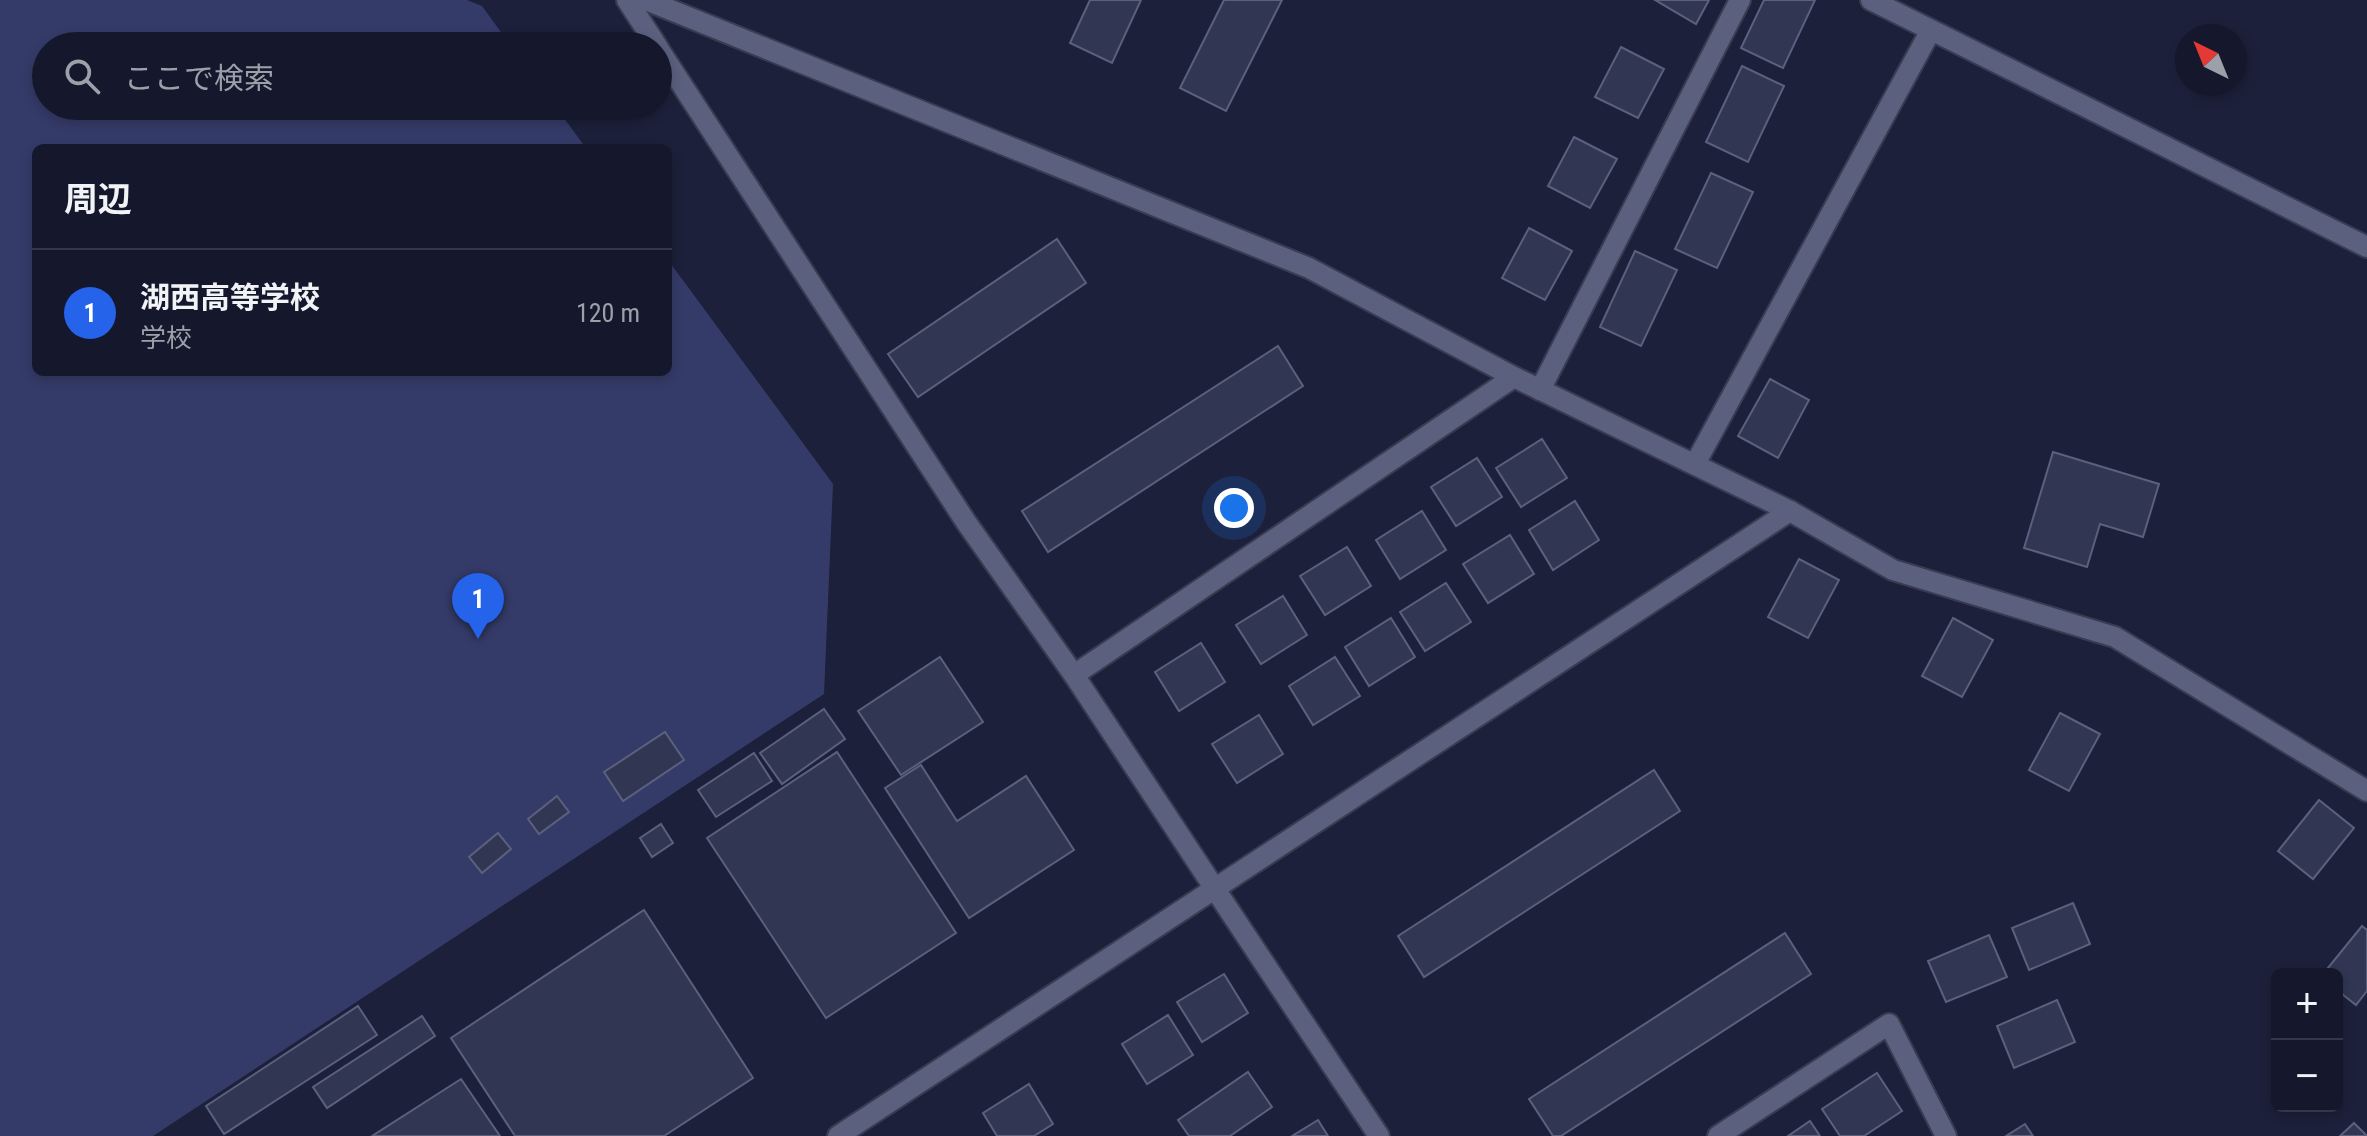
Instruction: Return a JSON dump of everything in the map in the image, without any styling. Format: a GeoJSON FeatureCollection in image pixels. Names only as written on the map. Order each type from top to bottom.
{"type":"FeatureCollection","features":[{"type":"Feature","properties":{"kind":"street"},"geometry":{"type":"LineString","coordinates":[[627,0],[647,32]]}},
{"type":"Feature","properties":{"kind":"street"},"geometry":{"type":"LineString","coordinates":[[646,0],[1309,268],[1514,377],[1790,511],[1893,570],[2115,637],[2367,791]]}},
{"type":"Feature","properties":{"kind":"street"},"geometry":{"type":"LineString","coordinates":[[1540,390],[1740,0]]}},
{"type":"Feature","properties":{"kind":"street"},"geometry":{"type":"LineString","coordinates":[[1871,0],[2367,247]]}},
{"type":"Feature","properties":{"kind":"street"},"geometry":{"type":"LineString","coordinates":[[1695,464],[1931,30]]}},
{"type":"Feature","properties":{"kind":"street"},"geometry":{"type":"LineString","coordinates":[[672,70],[966,522],[1074,675],[1379,1136]]}},
{"type":"Feature","properties":{"kind":"street"},"geometry":{"type":"LineString","coordinates":[[1074,675],[1514,377]]}},
{"type":"Feature","properties":{"kind":"street"},"geometry":{"type":"LineString","coordinates":[[838,1136],[1790,511]]}},
{"type":"Feature","properties":{"kind":"street"},"geometry":{"type":"LineString","coordinates":[[1718,1136],[1889,1024],[1946,1136]]}},
{"type":"Feature","properties":{"kind":"shaded area"},"geometry":{"type":"Polygon","coordinates":[[[0,0],[467,0],[482,6],[501,32],[32,32],[32,120],[565,120],[583,144],[32,144],[32,376],[672,376],[672,265],[833,484],[824,694],[153,1136],[0,1136],[0,0]]]}},
{"type":"Feature","properties":{"kind":"building"},"geometry":{"type":"Polygon","coordinates":[[[1090,0],[1141,0],[1112,63],[1070,43],[1090,0]]]}},
{"type":"Feature","properties":{"kind":"building"},"geometry":{"type":"Polygon","coordinates":[[[1224,0],[1282,0],[1226,111],[1180,88],[1224,0]]]}},
{"type":"Feature","properties":{"kind":"building"},"geometry":{"type":"Polygon","coordinates":[[[1655,0],[1709,0],[1696,24],[1655,0]]]}},
{"type":"Feature","properties":{"kind":"building"},"geometry":{"type":"Polygon","coordinates":[[[1764,0],[1815,0],[1783,68],[1741,48],[1764,0]]]}},
{"type":"Feature","properties":{"kind":"building"},"geometry":{"type":"Polygon","coordinates":[[[1621,47],[1664,69],[1638,118],[1595,97],[1621,47]]]}},
{"type":"Feature","properties":{"kind":"building"},"geometry":{"type":"Polygon","coordinates":[[[1742,66],[1784,86],[1748,162],[1706,142],[1742,66]]]}},
{"type":"Feature","properties":{"kind":"building"},"geometry":{"type":"Polygon","coordinates":[[[1574,137],[1617,159],[1590,208],[1548,186],[1574,137]]]}},
{"type":"Feature","properties":{"kind":"building"},"geometry":{"type":"Polygon","coordinates":[[[1711,173],[1753,192],[1717,268],[1675,249],[1711,173]]]}},
{"type":"Feature","properties":{"kind":"building"},"geometry":{"type":"Polygon","coordinates":[[[1529,228],[1572,251],[1545,300],[1502,278],[1529,228]]]}},
{"type":"Feature","properties":{"kind":"building"},"geometry":{"type":"Polygon","coordinates":[[[1057,239],[1086,283],[918,397],[888,354],[1057,239]]]}},
{"type":"Feature","properties":{"kind":"building"},"geometry":{"type":"Polygon","coordinates":[[[1635,251],[1677,270],[1641,346],[1600,327],[1635,251]]]}},
{"type":"Feature","properties":{"kind":"building"},"geometry":{"type":"Polygon","coordinates":[[[1278,346],[1303,386],[1048,552],[1022,511],[1278,346]]]}},
{"type":"Feature","properties":{"kind":"building"},"geometry":{"type":"Polygon","coordinates":[[[1770,379],[1809,400],[1778,458],[1738,436],[1770,379]]]}},
{"type":"Feature","properties":{"kind":"building"},"geometry":{"type":"Polygon","coordinates":[[[1542,439],[1567,478],[1521,507],[1496,468],[1542,439]]]}},
{"type":"Feature","properties":{"kind":"building"},"geometry":{"type":"Polygon","coordinates":[[[2053,452],[2159,484],[2143,537],[2100,524],[2087,567],[2024,548],[2053,452]]]}},
{"type":"Feature","properties":{"kind":"building"},"geometry":{"type":"Polygon","coordinates":[[[1477,458],[1502,497],[1456,526],[1431,487],[1477,458]]]}},
{"type":"Feature","properties":{"kind":"building"},"geometry":{"type":"Polygon","coordinates":[[[1575,501],[1599,540],[1553,570],[1529,530],[1575,501]]]}},
{"type":"Feature","properties":{"kind":"building"},"geometry":{"type":"Polygon","coordinates":[[[1422,511],[1446,550],[1400,579],[1376,540],[1422,511]]]}},
{"type":"Feature","properties":{"kind":"building"},"geometry":{"type":"Polygon","coordinates":[[[1510,535],[1534,574],[1488,603],[1463,564],[1510,535]]]}},
{"type":"Feature","properties":{"kind":"building"},"geometry":{"type":"Polygon","coordinates":[[[1347,547],[1371,586],[1325,615],[1300,576],[1347,547]]]}},
{"type":"Feature","properties":{"kind":"building"},"geometry":{"type":"Polygon","coordinates":[[[1799,559],[1839,580],[1808,638],[1768,617],[1799,559]]]}},
{"type":"Feature","properties":{"kind":"building"},"geometry":{"type":"Polygon","coordinates":[[[1446,583],[1471,622],[1425,651],[1400,612],[1446,583]]]}},
{"type":"Feature","properties":{"kind":"building"},"geometry":{"type":"Polygon","coordinates":[[[1283,596],[1307,635],[1261,664],[1236,625],[1283,596]]]}},
{"type":"Feature","properties":{"kind":"building"},"geometry":{"type":"Polygon","coordinates":[[[1391,618],[1415,657],[1369,686],[1345,647],[1391,618]]]}},
{"type":"Feature","properties":{"kind":"building"},"geometry":{"type":"Polygon","coordinates":[[[1953,618],[1993,640],[1962,697],[1922,676],[1953,618]]]}},
{"type":"Feature","properties":{"kind":"building"},"geometry":{"type":"Polygon","coordinates":[[[1201,643],[1225,682],[1179,711],[1155,672],[1201,643]]]}},
{"type":"Feature","properties":{"kind":"building"},"geometry":{"type":"Polygon","coordinates":[[[940,657],[983,722],[901,775],[858,711],[940,657]]]}},
{"type":"Feature","properties":{"kind":"building"},"geometry":{"type":"Polygon","coordinates":[[[1335,657],[1360,696],[1313,725],[1289,686],[1335,657]]]}},
{"type":"Feature","properties":{"kind":"building"},"geometry":{"type":"Polygon","coordinates":[[[824,709],[845,739],[782,784],[760,753],[824,709]]]}},
{"type":"Feature","properties":{"kind":"building"},"geometry":{"type":"Polygon","coordinates":[[[2060,713],[2100,734],[2069,791],[2029,770],[2060,713]]]}},
{"type":"Feature","properties":{"kind":"building"},"geometry":{"type":"Polygon","coordinates":[[[1259,715],[1283,754],[1237,783],[1212,744],[1259,715]]]}},
{"type":"Feature","properties":{"kind":"building"},"geometry":{"type":"Polygon","coordinates":[[[665,732],[684,760],[623,801],[604,772],[665,732]]]}},
{"type":"Feature","properties":{"kind":"building"},"geometry":{"type":"Polygon","coordinates":[[[837,752],[956,933],[826,1018],[707,838],[837,752]]]}},
{"type":"Feature","properties":{"kind":"building"},"geometry":{"type":"Polygon","coordinates":[[[754,753],[772,781],[716,817],[698,790],[754,753]]]}},
{"type":"Feature","properties":{"kind":"building"},"geometry":{"type":"Polygon","coordinates":[[[921,765],[957,821],[1026,776],[1074,850],[969,918],[885,788],[921,765]]]}},
{"type":"Feature","properties":{"kind":"building"},"geometry":{"type":"Polygon","coordinates":[[[1654,770],[1680,811],[1424,977],[1398,936],[1654,770]]]}},
{"type":"Feature","properties":{"kind":"building"},"geometry":{"type":"Polygon","coordinates":[[[557,796],[569,812],[539,834],[528,819],[557,796]]]}},
{"type":"Feature","properties":{"kind":"building"},"geometry":{"type":"Polygon","coordinates":[[[2319,800],[2354,828],[2313,879],[2278,851],[2319,800]]]}},
{"type":"Feature","properties":{"kind":"building"},"geometry":{"type":"Polygon","coordinates":[[[661,824],[673,843],[652,857],[640,838],[661,824]]]}},
{"type":"Feature","properties":{"kind":"building"},"geometry":{"type":"Polygon","coordinates":[[[498,833],[511,849],[482,873],[469,857],[498,833]]]}},
{"type":"Feature","properties":{"kind":"building"},"geometry":{"type":"Polygon","coordinates":[[[2073,903],[2090,944],[2029,970],[2012,928],[2073,903]]]}},
{"type":"Feature","properties":{"kind":"building"},"geometry":{"type":"Polygon","coordinates":[[[644,910],[753,1078],[664,1136],[515,1136],[451,1038],[644,910]]]}},
{"type":"Feature","properties":{"kind":"building"},"geometry":{"type":"Polygon","coordinates":[[[2362,926],[2367,930],[2367,991],[2356,1005],[2343,995],[2343,968],[2328,968],[2362,926]]]}},
{"type":"Feature","properties":{"kind":"building"},"geometry":{"type":"Polygon","coordinates":[[[1785,933],[1811,974],[1561,1136],[1553,1136],[1529,1099],[1785,933]]]}},
{"type":"Feature","properties":{"kind":"building"},"geometry":{"type":"Polygon","coordinates":[[[1989,935],[2007,977],[1946,1002],[1928,961],[1989,935]]]}},
{"type":"Feature","properties":{"kind":"building"},"geometry":{"type":"Polygon","coordinates":[[[1224,974],[1248,1013],[1202,1042],[1177,1002],[1224,974]]]}},
{"type":"Feature","properties":{"kind":"building"},"geometry":{"type":"Polygon","coordinates":[[[2057,1000],[2075,1042],[2014,1068],[1997,1026],[2057,1000]]]}},
{"type":"Feature","properties":{"kind":"building"},"geometry":{"type":"Polygon","coordinates":[[[358,1006],[377,1035],[224,1134],[206,1106],[358,1006]]]}},
{"type":"Feature","properties":{"kind":"building"},"geometry":{"type":"Polygon","coordinates":[[[1168,1015],[1193,1055],[1147,1084],[1122,1044],[1168,1015]]]}},
{"type":"Feature","properties":{"kind":"building"},"geometry":{"type":"Polygon","coordinates":[[[422,1016],[435,1036],[327,1108],[313,1087],[422,1016]]]}},
{"type":"Feature","properties":{"kind":"building"},"geometry":{"type":"Polygon","coordinates":[[[1248,1072],[1272,1107],[1230,1136],[1189,1136],[1178,1120],[1248,1072]]]}},
{"type":"Feature","properties":{"kind":"building"},"geometry":{"type":"Polygon","coordinates":[[[1877,1073],[1902,1111],[1864,1136],[1840,1136],[1822,1109],[1877,1073]]]}},
{"type":"Feature","properties":{"kind":"building"},"geometry":{"type":"Polygon","coordinates":[[[461,1079],[500,1136],[372,1136],[461,1079]]]}},
{"type":"Feature","properties":{"kind":"building"},"geometry":{"type":"Polygon","coordinates":[[[1029,1084],[1053,1124],[1034,1136],[997,1136],[983,1113],[1029,1084]]]}},
{"type":"Feature","properties":{"kind":"building"},"geometry":{"type":"Polygon","coordinates":[[[1318,1120],[1328,1136],[1292,1136],[1318,1120]]]}},
{"type":"Feature","properties":{"kind":"building"},"geometry":{"type":"Polygon","coordinates":[[[1810,1121],[1820,1136],[1788,1136],[1810,1121]]]}},
{"type":"Feature","properties":{"kind":"building"},"geometry":{"type":"Polygon","coordinates":[[[2354,1123],[2367,1136],[2340,1136],[2354,1123]]]}},
{"type":"Feature","properties":{"kind":"building"},"geometry":{"type":"Polygon","coordinates":[[[2025,1124],[2033,1136],[2006,1136],[2025,1124]]]}},
{"type":"Feature","properties":{"kind":"place","name":"湖西高等学校"},"geometry":{"type":"Point","coordinates":[478,639]}}]}
